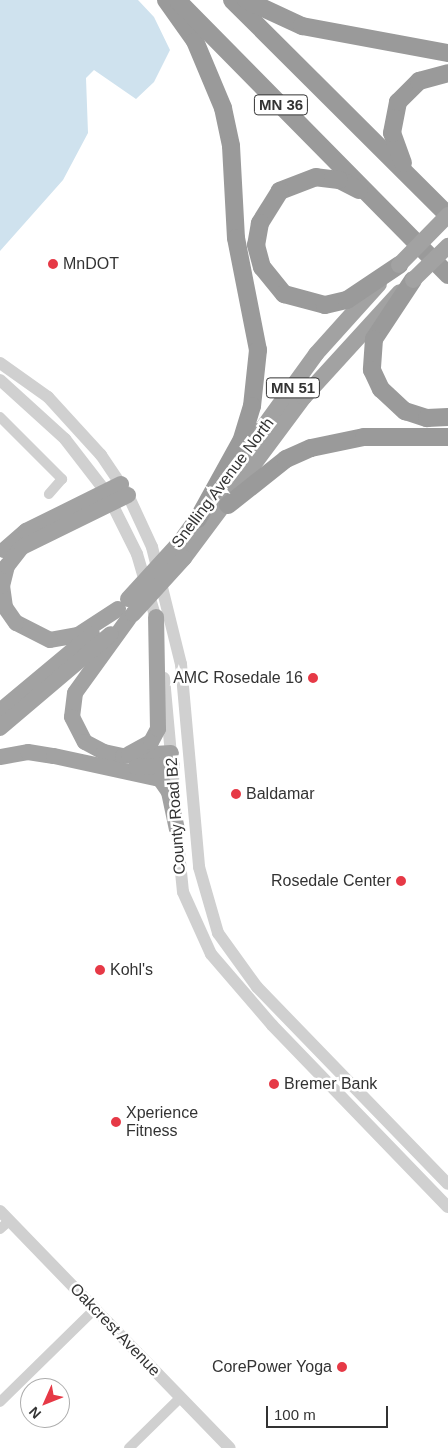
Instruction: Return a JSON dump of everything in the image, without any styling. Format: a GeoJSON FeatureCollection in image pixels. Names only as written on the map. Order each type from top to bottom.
{"type":"FeatureCollection","features":[{"type":"Feature","properties":{"kind":"highway"},"geometry":{"type":"LineString","coordinates":[[166,0],[195,41],[223,108],[231,146],[236,238],[258,350],[252,406],[242,441],[198,520]]}},
{"type":"Feature","properties":{"kind":"highway","name":"MN 36"},"geometry":{"type":"LineString","coordinates":[[177,0],[448,275]]}},
{"type":"Feature","properties":{"kind":"highway","name":"MN 36"},"geometry":{"type":"LineString","coordinates":[[232,0],[448,215]]}},
{"type":"Feature","properties":{"kind":"highway"},"geometry":{"type":"LineString","coordinates":[[246,0],[289,22],[448,53]]}},
{"type":"Feature","properties":{"kind":"highway"},"geometry":{"type":"LineString","coordinates":[[411,177],[394,143],[394,112],[402,95],[419,80],[448,73]]}},
{"type":"Feature","properties":{"kind":"highway"},"geometry":{"type":"LineString","coordinates":[[386,210],[339,180],[316,177],[295,182],[276,194],[263,214],[257,233],[259,257],[268,278],[284,294],[319,305],[347,300],[398,265]]}},
{"type":"Feature","properties":{"kind":"highway","name":"Snelling Avenue North"},"geometry":{"type":"LineString","coordinates":[[182,550],[198,520],[328,339],[448,215]]}},
{"type":"Feature","properties":{"kind":"highway","name":"Snelling Avenue North"},"geometry":{"type":"LineString","coordinates":[[0,728],[127,610],[182,550],[228,505],[337,357],[448,246]]}},
{"type":"Feature","properties":{"kind":"highway"},"geometry":{"type":"LineString","coordinates":[[413,280],[374,339],[372,370],[381,389],[405,411],[427,418],[448,417]]}},
{"type":"Feature","properties":{"kind":"highway"},"geometry":{"type":"LineString","coordinates":[[228,505],[286,458],[311,448],[364,438],[448,437]]}},
{"type":"Feature","properties":{"kind":"highway"},"geometry":{"type":"LineString","coordinates":[[311,448],[448,447]]}},
{"type":"Feature","properties":{"kind":"highway"},"geometry":{"type":"LineString","coordinates":[[0,556],[26,531],[117,493]]}},
{"type":"Feature","properties":{"kind":"highway"},"geometry":{"type":"LineString","coordinates":[[117,493],[22,547],[6,566],[2,586],[5,607],[16,623],[50,640],[78,635],[127,610]]}},
{"type":"Feature","properties":{"kind":"highway"},"geometry":{"type":"LineString","coordinates":[[127,610],[75,693],[72,708],[85,742],[124,756],[172,759]]}},
{"type":"Feature","properties":{"kind":"highway","name":"Snelling Avenue North"},"geometry":{"type":"LineString","coordinates":[[0,711],[127,610]]}},
{"type":"Feature","properties":{"kind":"highway"},"geometry":{"type":"LineString","coordinates":[[124,756],[151,742],[158,729],[156,616]]}},
{"type":"Feature","properties":{"kind":"highway"},"geometry":{"type":"LineString","coordinates":[[0,757],[28,752],[160,779],[170,792],[177,830]]}},
{"type":"Feature","properties":{"kind":"highway"},"geometry":{"type":"LineString","coordinates":[[91,766],[172,759]]}},
{"type":"Feature","properties":{"kind":"street","name":"County Road B2"},"geometry":{"type":"LineString","coordinates":[[0,363],[48,397],[76,425],[152,547],[168,603],[182,664],[205,902],[232,956],[283,1014],[448,1184]]}},
{"type":"Feature","properties":{"kind":"street","name":"County Road B2"},"geometry":{"type":"LineString","coordinates":[[0,380],[65,439],[117,493],[156,616],[172,759],[183,892],[198,932],[210,954],[272,1025],[448,1206]]}},
{"type":"Feature","properties":{"kind":"street"},"geometry":{"type":"LineString","coordinates":[[0,418],[62,480],[49,494]]}},
{"type":"Feature","properties":{"kind":"street"},"geometry":{"type":"LineString","coordinates":[[172,759],[190,758]]}},
{"type":"Feature","properties":{"kind":"street"},"geometry":{"type":"LineString","coordinates":[[272,1025],[283,1014]]}},
{"type":"Feature","properties":{"kind":"street","name":"Oakcrest Avenue"},"geometry":{"type":"LineString","coordinates":[[3,1220],[95,1309],[230,1448]]}},
{"type":"Feature","properties":{"kind":"street"},"geometry":{"type":"LineString","coordinates":[[0,1402],[95,1309]]}},
{"type":"Feature","properties":{"kind":"street"},"geometry":{"type":"LineString","coordinates":[[129,1448],[181,1397]]}},
{"type":"Feature","properties":{"kind":"water"},"geometry":{"type":"Polygon","coordinates":[[[0,0],[138,0],[154,17],[170,50],[154,82],[136,99],[94,70],[86,78],[88,133],[63,180],[0,251],[0,0]]]}},
{"type":"Feature","properties":{"kind":"place","name":"MnDOT"},"geometry":{"type":"Point","coordinates":[53,264]}},
{"type":"Feature","properties":{"kind":"place","name":"AMC Rosedale 16"},"geometry":{"type":"Point","coordinates":[313,678]}},
{"type":"Feature","properties":{"kind":"place","name":"Baldamar"},"geometry":{"type":"Point","coordinates":[236,794]}},
{"type":"Feature","properties":{"kind":"place","name":"Rosedale Center"},"geometry":{"type":"Point","coordinates":[401,881]}},
{"type":"Feature","properties":{"kind":"place","name":"Kohl's"},"geometry":{"type":"Point","coordinates":[100,970]}},
{"type":"Feature","properties":{"kind":"place","name":"Bremer Bank"},"geometry":{"type":"Point","coordinates":[274,1084]}},
{"type":"Feature","properties":{"kind":"place","name":"Xperience Fitness"},"geometry":{"type":"Point","coordinates":[116,1122]}},
{"type":"Feature","properties":{"kind":"place","name":"CorePower Yoga"},"geometry":{"type":"Point","coordinates":[342,1367]}}]}
